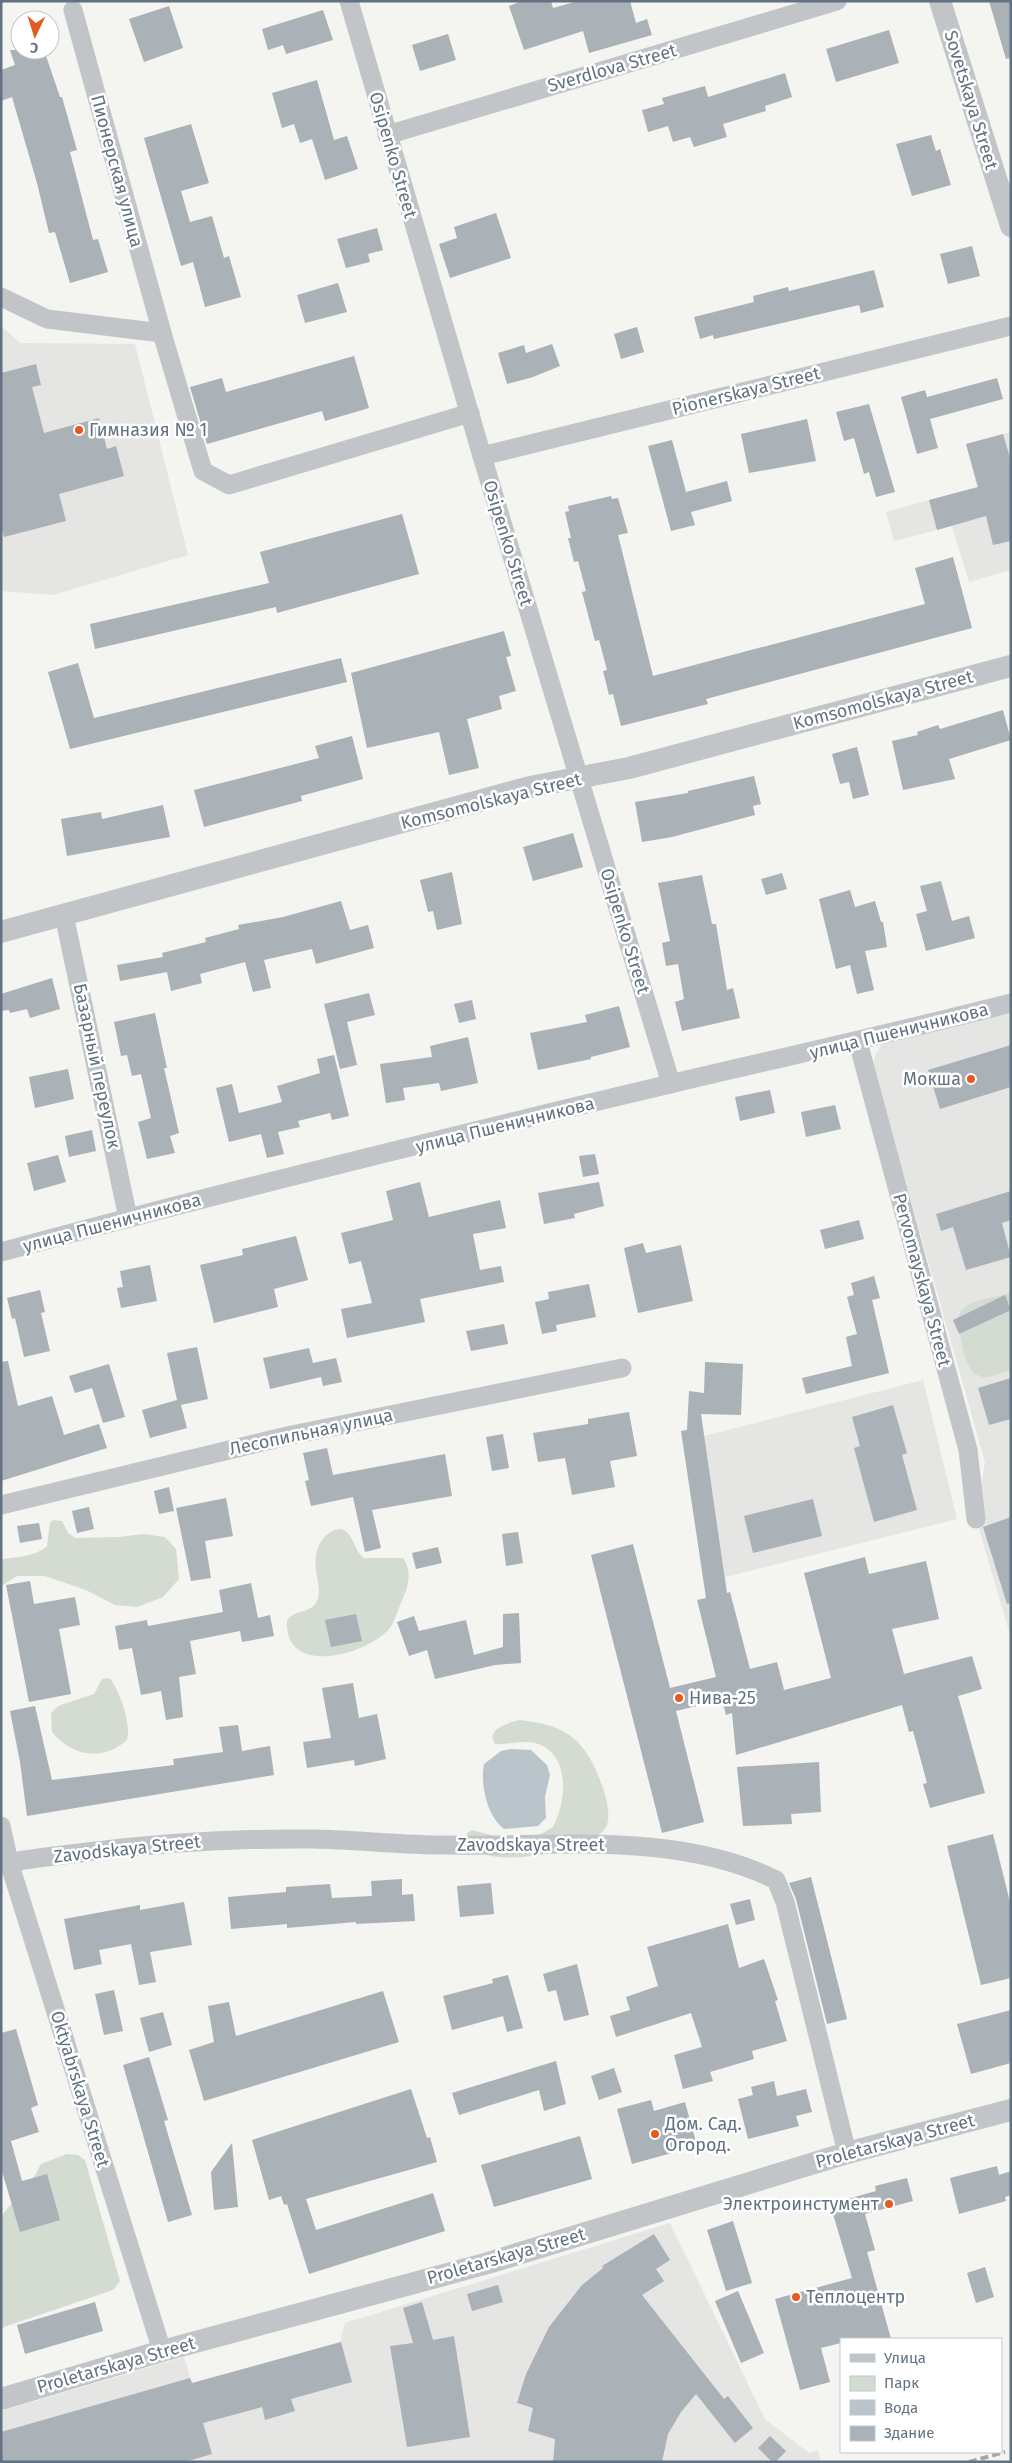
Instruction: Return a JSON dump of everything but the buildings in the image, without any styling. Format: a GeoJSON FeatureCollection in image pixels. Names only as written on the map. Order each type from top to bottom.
{"type":"FeatureCollection","features":[{"type":"Feature","properties":{"kind":"street","name":"Osipenko Street"},"geometry":{"type":"LineString","coordinates":[[349,1],[482,456],[671,1084]]}},
{"type":"Feature","properties":{"kind":"street","name":"Sverdlova Street"},"geometry":{"type":"LineString","coordinates":[[387,135],[837,1]]}},
{"type":"Feature","properties":{"kind":"street","name":"Sovetskaya Street"},"geometry":{"type":"LineString","coordinates":[[940,1],[1011,226]]}},
{"type":"Feature","properties":{"kind":"street","name":"Пионерская улица"},"geometry":{"type":"LineString","coordinates":[[73,10],[162,333],[203,471],[229,485],[470,413]]}},
{"type":"Feature","properties":{"kind":"street"},"geometry":{"type":"LineString","coordinates":[[1,297],[47,319],[162,333]]}},
{"type":"Feature","properties":{"kind":"street","name":"Pionerskaya Street"},"geometry":{"type":"LineString","coordinates":[[482,456],[1011,326]]}},
{"type":"Feature","properties":{"kind":"street","name":"Komsomolskaya Street"},"geometry":{"type":"LineString","coordinates":[[1,932],[530,787],[629,768],[1011,666]]}},
{"type":"Feature","properties":{"kind":"street","name":"Базарный переулок"},"geometry":{"type":"LineString","coordinates":[[64,915],[128,1218]]}},
{"type":"Feature","properties":{"kind":"street","name":"улица Пшеничникова"},"geometry":{"type":"LineString","coordinates":[[1,1252],[128,1218],[671,1084],[858,1042],[1011,1003]]}},
{"type":"Feature","properties":{"kind":"street","name":"Pervomayskaya Street"},"geometry":{"type":"LineString","coordinates":[[858,1042],[968,1450],[976,1519]]}},
{"type":"Feature","properties":{"kind":"street","name":"Лесопильная улица"},"geometry":{"type":"LineString","coordinates":[[1,1505],[286,1436],[622,1368]]}},
{"type":"Feature","properties":{"kind":"street","name":"Oktyabrskaya Street"},"geometry":{"type":"LineString","coordinates":[[1,1826],[5,1863],[162,2351]]}},
{"type":"Feature","properties":{"kind":"street","name":"Zavodskaya Street"},"geometry":{"type":"LineString","coordinates":[[5,1863],[153,1843],[242,1838],[306,1839],[446,1846],[610,1845],[673,1850],[756,1870],[776,1880],[785,1902],[847,2153]]}},
{"type":"Feature","properties":{"kind":"street","name":"Proletarskaya Street"},"geometry":{"type":"LineString","coordinates":[[1,2399],[162,2351],[488,2263],[847,2153],[1011,2110]]}},
{"type":"Feature","properties":{"kind":"shaded area","name":"Гимназия № 1"},"geometry":{"type":"Polygon","coordinates":[[[1,326],[20,343],[135,344],[188,555],[53,595],[1,591],[1,326]]]}},
{"type":"Feature","properties":{"kind":"shaded area"},"geometry":{"type":"Polygon","coordinates":[[[1011,432],[1011,570],[969,582],[952,526],[894,541],[886,512],[977,487],[966,444],[1011,432]]]}},
{"type":"Feature","properties":{"kind":"shaded area"},"geometry":{"type":"Polygon","coordinates":[[[1011,1010],[1011,1638],[976,1519],[985,1462],[873,1066],[875,1055],[881,1045],[893,1038],[1011,1010]]]}},
{"type":"Feature","properties":{"kind":"shaded area"},"geometry":{"type":"Polygon","coordinates":[[[923,1380],[957,1519],[725,1577],[704,1436],[923,1380]]]}},
{"type":"Feature","properties":{"kind":"shaded area"},"geometry":{"type":"Polygon","coordinates":[[[670,2223],[765,2419],[809,2453],[818,2450],[821,2462],[1,2462],[1,2411],[184,2357],[192,2383],[340,2342],[345,2323],[670,2223]]]}},
{"type":"Feature","properties":{"kind":"green space"},"geometry":{"type":"Polygon","coordinates":[[[1011,1292],[1011,1370],[988,1377],[979,1376],[968,1365],[962,1346],[958,1319],[966,1306],[980,1300],[1011,1292]]]}},
{"type":"Feature","properties":{"kind":"green space"},"geometry":{"type":"Polygon","coordinates":[[[53,1520],[62,1521],[68,1533],[75,1538],[119,1537],[143,1534],[165,1537],[176,1549],[179,1579],[163,1597],[137,1607],[115,1605],[86,1590],[45,1576],[17,1576],[1,1586],[1,1559],[26,1556],[42,1550],[47,1546],[50,1523],[53,1520]]]}},
{"type":"Feature","properties":{"kind":"green space"},"geometry":{"type":"Polygon","coordinates":[[[341,1529],[346,1531],[352,1538],[360,1555],[364,1558],[403,1558],[409,1573],[408,1583],[393,1623],[378,1639],[363,1647],[345,1653],[328,1656],[312,1655],[298,1650],[290,1639],[287,1621],[293,1615],[310,1608],[316,1603],[319,1590],[316,1566],[318,1549],[328,1533],[341,1529]]]}},
{"type":"Feature","properties":{"kind":"green space"},"geometry":{"type":"Polygon","coordinates":[[[109,1678],[117,1690],[124,1708],[128,1726],[127,1740],[108,1751],[88,1753],[78,1751],[60,1740],[52,1732],[51,1713],[58,1706],[94,1694],[102,1679],[109,1678]]]}},
{"type":"Feature","properties":{"kind":"green space"},"geometry":{"type":"Polygon","coordinates":[[[519,1720],[543,1724],[563,1731],[572,1737],[586,1753],[593,1764],[607,1804],[608,1821],[606,1827],[596,1836],[578,1845],[555,1852],[530,1856],[506,1857],[485,1855],[471,1847],[467,1833],[472,1830],[494,1836],[525,1838],[543,1833],[553,1827],[558,1816],[563,1792],[563,1779],[555,1757],[547,1748],[535,1743],[495,1744],[493,1734],[495,1731],[519,1720]]]}},
{"type":"Feature","properties":{"kind":"green space"},"geometry":{"type":"Polygon","coordinates":[[[67,2154],[78,2155],[85,2160],[120,2281],[110,2291],[1,2328],[1,2216],[33,2179],[41,2164],[67,2154]]]}},
{"type":"Feature","properties":{"kind":"water"},"geometry":{"type":"Polygon","coordinates":[[[511,1749],[531,1750],[547,1765],[550,1775],[545,1797],[546,1818],[538,1826],[504,1829],[489,1808],[484,1790],[484,1764],[501,1751],[511,1749]]]}},
{"type":"Feature","properties":{"kind":"railway"},"geometry":{"type":"LineString","coordinates":[[969,2462],[1001,2453]]}},
{"type":"Feature","properties":{"kind":"place","name":"Гимназия № 1"},"geometry":{"type":"Point","coordinates":[79,430]}},
{"type":"Feature","properties":{"kind":"place","name":"Мокша"},"geometry":{"type":"Point","coordinates":[971,1079]}},
{"type":"Feature","properties":{"kind":"place","name":"Нива-25"},"geometry":{"type":"Point","coordinates":[679,1698]}},
{"type":"Feature","properties":{"kind":"place","name":"Дом. Сад. Огород."},"geometry":{"type":"Point","coordinates":[655,2134]}},
{"type":"Feature","properties":{"kind":"place","name":"Электроинстумент"},"geometry":{"type":"Point","coordinates":[889,2204]}},
{"type":"Feature","properties":{"kind":"place","name":"Теплоцентр"},"geometry":{"type":"Point","coordinates":[796,2297]}}]}
